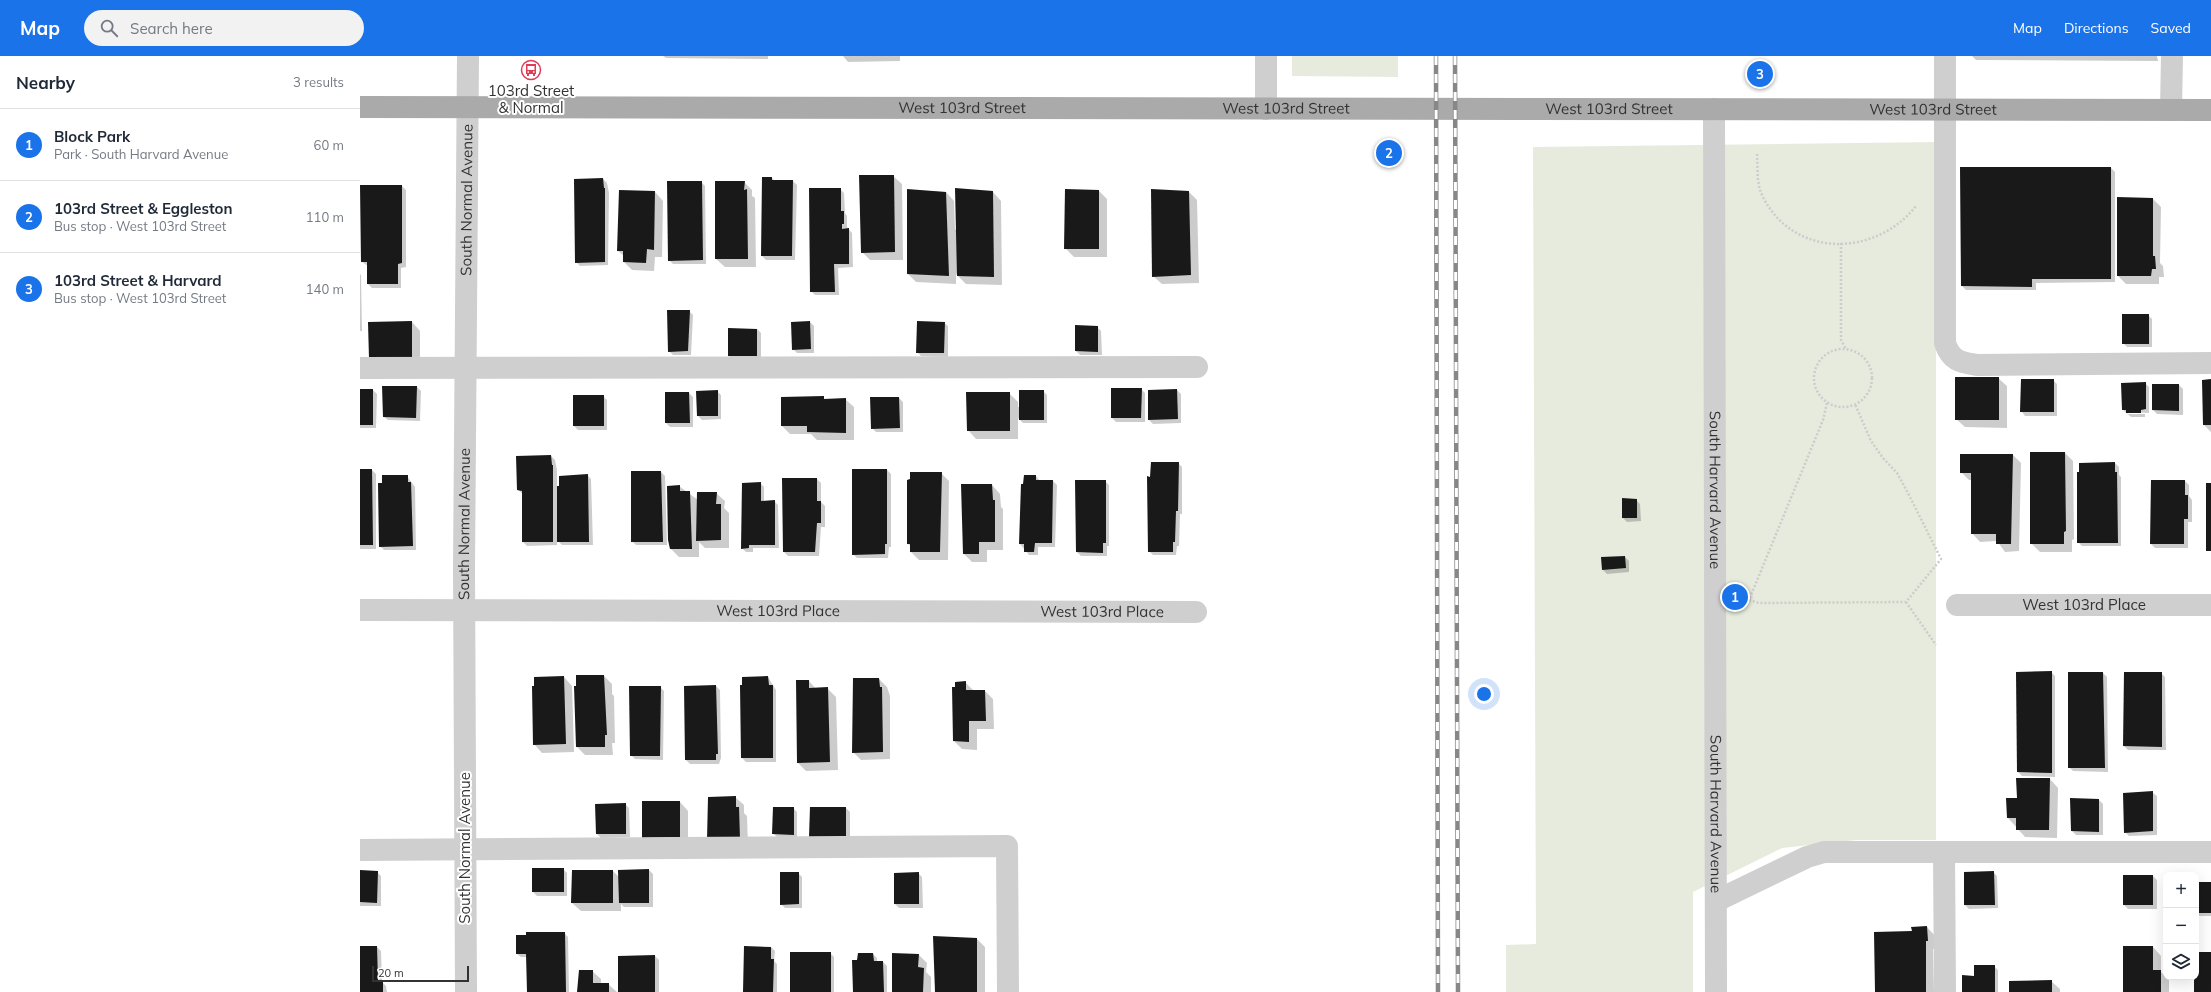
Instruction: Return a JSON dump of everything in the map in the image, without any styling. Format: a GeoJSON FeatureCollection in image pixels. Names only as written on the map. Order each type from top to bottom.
{"type":"FeatureCollection","features":[{"type":"Feature","properties":{"kind":"main road","name":"West 103rd Street"},"geometry":{"type":"LineString","coordinates":[[360,107],[2211,110]]}},
{"type":"Feature","properties":{"kind":"street","name":"South Normal Avenue"},"geometry":{"type":"LineString","coordinates":[[466,992],[464,368],[468,56]]}},
{"type":"Feature","properties":{"kind":"street"},"geometry":{"type":"LineString","coordinates":[[1266,56],[1266,109]]}},
{"type":"Feature","properties":{"kind":"street"},"geometry":{"type":"LineString","coordinates":[[1945,56],[1945,343],[1949,354],[1959,361],[1977,365],[2211,363]]}},
{"type":"Feature","properties":{"kind":"street"},"geometry":{"type":"LineString","coordinates":[[2170,110],[2172,56]]}},
{"type":"Feature","properties":{"kind":"street","name":"South Harvard Avenue"},"geometry":{"type":"LineString","coordinates":[[1714,109],[1716,992]]}},
{"type":"Feature","properties":{"kind":"street"},"geometry":{"type":"LineString","coordinates":[[360,368],[1197,367]]}},
{"type":"Feature","properties":{"kind":"street","name":"West 103rd Place"},"geometry":{"type":"LineString","coordinates":[[1957,605],[2211,605]]}},
{"type":"Feature","properties":{"kind":"street","name":"West 103rd Place"},"geometry":{"type":"LineString","coordinates":[[360,610],[1196,612]]}},
{"type":"Feature","properties":{"kind":"street"},"geometry":{"type":"LineString","coordinates":[[360,850],[1007,846],[1008,992]]}},
{"type":"Feature","properties":{"kind":"street"},"geometry":{"type":"LineString","coordinates":[[1716,902],[1807,857],[1824,852],[2211,852]]}},
{"type":"Feature","properties":{"kind":"street"},"geometry":{"type":"LineString","coordinates":[[1944,852],[1945,992]]}},
{"type":"Feature","properties":{"kind":"path"},"geometry":{"type":"LineString","coordinates":[[1757,154],[1758,182],[1762,196],[1780,222],[1801,236],[1814,242],[1859,242],[1889,231],[1915,207],[1919,200]]}},
{"type":"Feature","properties":{"kind":"path"},"geometry":{"type":"LineString","coordinates":[[1841,243],[1841,340],[1846,349]]}},
{"type":"Feature","properties":{"kind":"path"},"geometry":{"type":"LineString","coordinates":[[1846,349],[1855,351],[1863,357],[1871,373],[1871,382],[1868,392],[1855,404],[1837,407],[1827,403],[1820,397],[1815,388],[1813,378],[1815,368],[1827,353],[1846,349]]}},
{"type":"Feature","properties":{"kind":"path"},"geometry":{"type":"LineString","coordinates":[[1827,403],[1823,420],[1749,600],[1759,603],[1906,602]]}},
{"type":"Feature","properties":{"kind":"path"},"geometry":{"type":"LineString","coordinates":[[1855,404],[1871,441],[1904,486],[1941,558],[1906,602]]}},
{"type":"Feature","properties":{"kind":"path"},"geometry":{"type":"LineString","coordinates":[[1906,602],[1936,645]]}},
{"type":"Feature","properties":{"kind":"shaded area"},"geometry":{"type":"Polygon","coordinates":[[[1292,56],[1398,56],[1398,77],[1292,76],[1292,56]]]}},
{"type":"Feature","properties":{"kind":"shaded area"},"geometry":{"type":"Polygon","coordinates":[[[1936,142],[1936,840],[1856,840],[1782,848],[1693,892],[1693,992],[1506,992],[1506,945],[1536,944],[1533,147],[1936,142]]]}},
{"type":"Feature","properties":{"kind":"building"},"geometry":{"type":"Polygon","coordinates":[[[1960,167],[2111,167],[2111,279],[2032,279],[2032,287],[1961,286],[1960,167]]]}},
{"type":"Feature","properties":{"kind":"building"},"geometry":{"type":"Polygon","coordinates":[[[859,175],[894,175],[895,252],[861,253],[859,175]]]}},
{"type":"Feature","properties":{"kind":"building"},"geometry":{"type":"Polygon","coordinates":[[[762,177],[772,177],[772,180],[793,180],[792,256],[761,256],[762,177]]]}},
{"type":"Feature","properties":{"kind":"building"},"geometry":{"type":"Polygon","coordinates":[[[603,178],[605,188],[605,262],[575,263],[574,179],[603,178]]]}},
{"type":"Feature","properties":{"kind":"building"},"geometry":{"type":"Polygon","coordinates":[[[667,181],[702,181],[703,260],[668,261],[667,181]]]}},
{"type":"Feature","properties":{"kind":"building"},"geometry":{"type":"Polygon","coordinates":[[[715,181],[745,181],[744,190],[747,189],[748,259],[715,259],[715,181]]]}},
{"type":"Feature","properties":{"kind":"building"},"geometry":{"type":"Polygon","coordinates":[[[360,185],[402,185],[402,263],[398,264],[398,284],[367,284],[367,262],[361,262],[360,185]]]}},
{"type":"Feature","properties":{"kind":"building"},"geometry":{"type":"Polygon","coordinates":[[[809,188],[841,188],[841,211],[844,211],[844,224],[842,224],[842,229],[849,228],[849,264],[834,264],[835,292],[810,292],[809,188]]]}},
{"type":"Feature","properties":{"kind":"building"},"geometry":{"type":"Polygon","coordinates":[[[955,188],[993,191],[994,277],[957,276],[955,188]]]}},
{"type":"Feature","properties":{"kind":"building"},"geometry":{"type":"Polygon","coordinates":[[[907,189],[946,192],[949,276],[907,274],[907,189]]]}},
{"type":"Feature","properties":{"kind":"building"},"geometry":{"type":"Polygon","coordinates":[[[1065,189],[1099,190],[1099,249],[1064,249],[1065,189]]]}},
{"type":"Feature","properties":{"kind":"building"},"geometry":{"type":"Polygon","coordinates":[[[1151,189],[1189,191],[1191,275],[1152,277],[1151,189]]]}},
{"type":"Feature","properties":{"kind":"building"},"geometry":{"type":"Polygon","coordinates":[[[619,190],[655,191],[654,250],[647,249],[646,263],[623,262],[623,251],[617,251],[619,190]]]}},
{"type":"Feature","properties":{"kind":"building"},"geometry":{"type":"Polygon","coordinates":[[[2117,197],[2153,198],[2153,256],[2155,256],[2156,269],[2152,269],[2151,276],[2117,276],[2117,197]]]}},
{"type":"Feature","properties":{"kind":"building"},"geometry":{"type":"Polygon","coordinates":[[[667,310],[690,310],[688,351],[668,352],[667,310]]]}},
{"type":"Feature","properties":{"kind":"building"},"geometry":{"type":"Polygon","coordinates":[[[2122,314],[2149,314],[2149,344],[2122,344],[2122,314]]]}},
{"type":"Feature","properties":{"kind":"building"},"geometry":{"type":"Polygon","coordinates":[[[412,321],[412,360],[369,359],[368,322],[412,321]]]}},
{"type":"Feature","properties":{"kind":"building"},"geometry":{"type":"Polygon","coordinates":[[[810,321],[811,349],[792,350],[791,322],[810,321]]]}},
{"type":"Feature","properties":{"kind":"building"},"geometry":{"type":"Polygon","coordinates":[[[917,321],[945,322],[944,353],[916,353],[917,321]]]}},
{"type":"Feature","properties":{"kind":"building"},"geometry":{"type":"Polygon","coordinates":[[[1075,325],[1098,326],[1098,352],[1075,351],[1075,325]]]}},
{"type":"Feature","properties":{"kind":"building"},"geometry":{"type":"Polygon","coordinates":[[[728,328],[757,329],[757,356],[728,356],[728,328]]]}},
{"type":"Feature","properties":{"kind":"building"},"geometry":{"type":"Polygon","coordinates":[[[1955,377],[1999,377],[1999,420],[1955,420],[1955,377]]]}},
{"type":"Feature","properties":{"kind":"building"},"geometry":{"type":"Polygon","coordinates":[[[2021,379],[2054,379],[2054,412],[2020,412],[2021,379]]]}},
{"type":"Feature","properties":{"kind":"building"},"geometry":{"type":"Polygon","coordinates":[[[2211,379],[2211,425],[2203,425],[2202,380],[2211,379]]]}},
{"type":"Feature","properties":{"kind":"building"},"geometry":{"type":"Polygon","coordinates":[[[2146,382],[2146,409],[2141,410],[2141,413],[2126,413],[2126,410],[2122,410],[2121,383],[2146,382]]]}},
{"type":"Feature","properties":{"kind":"building"},"geometry":{"type":"Polygon","coordinates":[[[2152,384],[2179,384],[2179,411],[2152,410],[2152,384]]]}},
{"type":"Feature","properties":{"kind":"building"},"geometry":{"type":"Polygon","coordinates":[[[382,386],[417,386],[416,418],[383,417],[382,386]]]}},
{"type":"Feature","properties":{"kind":"building"},"geometry":{"type":"Polygon","coordinates":[[[1111,388],[1142,388],[1141,418],[1111,418],[1111,388]]]}},
{"type":"Feature","properties":{"kind":"building"},"geometry":{"type":"Polygon","coordinates":[[[360,389],[373,389],[373,425],[360,425],[360,389]]]}},
{"type":"Feature","properties":{"kind":"building"},"geometry":{"type":"Polygon","coordinates":[[[1177,389],[1178,419],[1148,420],[1148,390],[1177,389]]]}},
{"type":"Feature","properties":{"kind":"building"},"geometry":{"type":"Polygon","coordinates":[[[718,390],[718,416],[697,416],[696,391],[718,390]]]}},
{"type":"Feature","properties":{"kind":"building"},"geometry":{"type":"Polygon","coordinates":[[[1019,390],[1044,390],[1044,420],[1019,420],[1019,390]]]}},
{"type":"Feature","properties":{"kind":"building"},"geometry":{"type":"Polygon","coordinates":[[[665,392],[689,392],[690,423],[665,423],[665,392]]]}},
{"type":"Feature","properties":{"kind":"building"},"geometry":{"type":"Polygon","coordinates":[[[966,392],[1010,392],[1010,431],[967,431],[966,392]]]}},
{"type":"Feature","properties":{"kind":"building"},"geometry":{"type":"Polygon","coordinates":[[[573,395],[604,395],[604,426],[573,426],[573,395]]]}},
{"type":"Feature","properties":{"kind":"building"},"geometry":{"type":"Polygon","coordinates":[[[824,396],[824,399],[846,398],[846,433],[807,432],[807,426],[781,426],[781,397],[824,396]]]}},
{"type":"Feature","properties":{"kind":"building"},"geometry":{"type":"Polygon","coordinates":[[[870,397],[899,397],[900,428],[871,429],[870,397]]]}},
{"type":"Feature","properties":{"kind":"building"},"geometry":{"type":"Polygon","coordinates":[[[2030,452],[2065,452],[2066,531],[2064,532],[2064,544],[2030,544],[2030,452]]]}},
{"type":"Feature","properties":{"kind":"building"},"geometry":{"type":"Polygon","coordinates":[[[1960,454],[2013,454],[2011,544],[1996,544],[1996,534],[1971,534],[1971,473],[1960,473],[1960,454]]]}},
{"type":"Feature","properties":{"kind":"building"},"geometry":{"type":"Polygon","coordinates":[[[551,455],[553,465],[553,542],[522,542],[522,491],[517,490],[516,456],[551,455]]]}},
{"type":"Feature","properties":{"kind":"building"},"geometry":{"type":"Polygon","coordinates":[[[1151,462],[1179,462],[1178,511],[1176,511],[1175,542],[1173,542],[1173,552],[1148,552],[1147,476],[1150,477],[1151,462]]]}},
{"type":"Feature","properties":{"kind":"building"},"geometry":{"type":"Polygon","coordinates":[[[2115,462],[2115,472],[2117,472],[2118,543],[2077,543],[2077,472],[2079,472],[2079,463],[2115,462]]]}},
{"type":"Feature","properties":{"kind":"building"},"geometry":{"type":"Polygon","coordinates":[[[360,469],[372,469],[373,545],[360,545],[360,469]]]}},
{"type":"Feature","properties":{"kind":"building"},"geometry":{"type":"Polygon","coordinates":[[[852,469],[887,469],[887,544],[885,544],[885,554],[852,555],[852,469]]]}},
{"type":"Feature","properties":{"kind":"building"},"geometry":{"type":"Polygon","coordinates":[[[631,471],[661,471],[663,542],[631,542],[631,471]]]}},
{"type":"Feature","properties":{"kind":"building"},"geometry":{"type":"Polygon","coordinates":[[[910,472],[942,472],[940,552],[910,552],[910,544],[907,544],[907,480],[910,479],[910,472]]]}},
{"type":"Feature","properties":{"kind":"building"},"geometry":{"type":"Polygon","coordinates":[[[588,474],[589,542],[557,542],[557,486],[559,486],[559,476],[588,474]]]}},
{"type":"Feature","properties":{"kind":"building"},"geometry":{"type":"Polygon","coordinates":[[[382,475],[408,475],[408,482],[411,482],[413,546],[379,547],[378,483],[382,483],[382,475]]]}},
{"type":"Feature","properties":{"kind":"building"},"geometry":{"type":"Polygon","coordinates":[[[1024,475],[1036,475],[1036,480],[1053,480],[1052,543],[1035,543],[1034,552],[1024,552],[1024,544],[1019,544],[1021,484],[1023,484],[1024,475]]]}},
{"type":"Feature","properties":{"kind":"building"},"geometry":{"type":"Polygon","coordinates":[[[782,478],[817,478],[817,501],[821,501],[821,523],[817,523],[815,552],[783,552],[782,478]]]}},
{"type":"Feature","properties":{"kind":"building"},"geometry":{"type":"Polygon","coordinates":[[[1075,480],[1106,480],[1106,543],[1103,543],[1103,553],[1076,552],[1075,480]]]}},
{"type":"Feature","properties":{"kind":"building"},"geometry":{"type":"Polygon","coordinates":[[[2151,480],[2185,480],[2185,495],[2188,495],[2188,519],[2184,519],[2184,544],[2150,544],[2151,480]]]}},
{"type":"Feature","properties":{"kind":"building"},"geometry":{"type":"Polygon","coordinates":[[[761,482],[761,501],[775,500],[775,545],[749,545],[749,548],[741,549],[742,483],[761,482]]]}},
{"type":"Feature","properties":{"kind":"building"},"geometry":{"type":"Polygon","coordinates":[[[2206,483],[2211,483],[2211,551],[2206,551],[2206,483]]]}},
{"type":"Feature","properties":{"kind":"building"},"geometry":{"type":"Polygon","coordinates":[[[961,484],[992,484],[993,500],[995,500],[995,542],[979,542],[979,554],[963,554],[961,484]]]}},
{"type":"Feature","properties":{"kind":"building"},"geometry":{"type":"Polygon","coordinates":[[[680,485],[680,491],[690,491],[692,549],[670,549],[668,540],[667,486],[680,485]]]}},
{"type":"Feature","properties":{"kind":"building"},"geometry":{"type":"Polygon","coordinates":[[[697,492],[717,492],[716,504],[721,504],[721,540],[696,541],[697,492]]]}},
{"type":"Feature","properties":{"kind":"building"},"geometry":{"type":"Polygon","coordinates":[[[1622,498],[1637,499],[1637,518],[1622,518],[1622,498]]]}},
{"type":"Feature","properties":{"kind":"building"},"geometry":{"type":"Polygon","coordinates":[[[1625,556],[1626,568],[1602,570],[1601,557],[1625,556]]]}},
{"type":"Feature","properties":{"kind":"building"},"geometry":{"type":"Polygon","coordinates":[[[2052,671],[2052,773],[2017,772],[2016,672],[2052,671]]]}},
{"type":"Feature","properties":{"kind":"building"},"geometry":{"type":"Polygon","coordinates":[[[2068,672],[2103,672],[2105,768],[2068,768],[2068,672]]]}},
{"type":"Feature","properties":{"kind":"building"},"geometry":{"type":"Polygon","coordinates":[[[2124,672],[2162,672],[2162,747],[2123,746],[2124,672]]]}},
{"type":"Feature","properties":{"kind":"building"},"geometry":{"type":"Polygon","coordinates":[[[576,675],[604,675],[607,735],[605,735],[605,747],[576,747],[574,686],[576,686],[576,675]]]}},
{"type":"Feature","properties":{"kind":"building"},"geometry":{"type":"Polygon","coordinates":[[[564,676],[566,744],[533,745],[532,686],[534,686],[534,677],[564,676]]]}},
{"type":"Feature","properties":{"kind":"building"},"geometry":{"type":"Polygon","coordinates":[[[768,676],[769,685],[773,685],[773,758],[741,758],[740,685],[742,685],[742,677],[768,676]]]}},
{"type":"Feature","properties":{"kind":"building"},"geometry":{"type":"Polygon","coordinates":[[[853,678],[879,678],[880,687],[882,687],[883,752],[852,753],[853,678]]]}},
{"type":"Feature","properties":{"kind":"building"},"geometry":{"type":"Polygon","coordinates":[[[796,680],[809,680],[809,688],[828,687],[830,762],[797,763],[796,680]]]}},
{"type":"Feature","properties":{"kind":"building"},"geometry":{"type":"Polygon","coordinates":[[[966,681],[966,690],[985,690],[986,721],[969,721],[969,742],[953,741],[952,687],[955,687],[955,682],[966,681]]]}},
{"type":"Feature","properties":{"kind":"building"},"geometry":{"type":"Polygon","coordinates":[[[716,685],[718,754],[716,754],[716,760],[685,760],[684,686],[716,685]]]}},
{"type":"Feature","properties":{"kind":"building"},"geometry":{"type":"Polygon","coordinates":[[[629,686],[661,686],[660,756],[630,756],[629,686]]]}},
{"type":"Feature","properties":{"kind":"building"},"geometry":{"type":"Polygon","coordinates":[[[2016,778],[2050,778],[2049,830],[2016,830],[2016,818],[2007,818],[2006,798],[2017,798],[2016,778]]]}},
{"type":"Feature","properties":{"kind":"building"},"geometry":{"type":"Polygon","coordinates":[[[2153,791],[2153,831],[2124,833],[2123,793],[2153,791]]]}},
{"type":"Feature","properties":{"kind":"building"},"geometry":{"type":"Polygon","coordinates":[[[736,796],[736,807],[739,807],[740,839],[707,840],[708,797],[736,796]]]}},
{"type":"Feature","properties":{"kind":"building"},"geometry":{"type":"Polygon","coordinates":[[[2070,798],[2099,799],[2099,832],[2071,831],[2070,798]]]}},
{"type":"Feature","properties":{"kind":"building"},"geometry":{"type":"Polygon","coordinates":[[[642,801],[680,801],[680,837],[642,838],[642,801]]]}},
{"type":"Feature","properties":{"kind":"building"},"geometry":{"type":"Polygon","coordinates":[[[626,803],[626,834],[596,834],[595,804],[626,803]]]}},
{"type":"Feature","properties":{"kind":"building"},"geometry":{"type":"Polygon","coordinates":[[[773,807],[794,807],[794,835],[772,834],[773,807]]]}},
{"type":"Feature","properties":{"kind":"building"},"geometry":{"type":"Polygon","coordinates":[[[810,807],[846,807],[846,837],[809,837],[810,807]]]}},
{"type":"Feature","properties":{"kind":"building"},"geometry":{"type":"Polygon","coordinates":[[[532,868],[564,868],[564,892],[532,892],[532,868]]]}},
{"type":"Feature","properties":{"kind":"building"},"geometry":{"type":"Polygon","coordinates":[[[649,869],[649,903],[619,903],[618,870],[649,869]]]}},
{"type":"Feature","properties":{"kind":"building"},"geometry":{"type":"Polygon","coordinates":[[[360,870],[378,871],[377,903],[360,902],[360,870]]]}},
{"type":"Feature","properties":{"kind":"building"},"geometry":{"type":"Polygon","coordinates":[[[572,870],[613,870],[613,903],[571,903],[572,870]]]}},
{"type":"Feature","properties":{"kind":"building"},"geometry":{"type":"Polygon","coordinates":[[[1994,871],[1995,905],[1964,905],[1964,872],[1994,871]]]}},
{"type":"Feature","properties":{"kind":"building"},"geometry":{"type":"Polygon","coordinates":[[[780,872],[799,872],[799,904],[780,905],[780,872]]]}},
{"type":"Feature","properties":{"kind":"building"},"geometry":{"type":"Polygon","coordinates":[[[919,872],[919,904],[894,904],[894,873],[919,872]]]}},
{"type":"Feature","properties":{"kind":"building"},"geometry":{"type":"Polygon","coordinates":[[[2123,875],[2153,875],[2153,905],[2123,905],[2123,875]]]}},
{"type":"Feature","properties":{"kind":"building"},"geometry":{"type":"Polygon","coordinates":[[[2199,882],[2211,882],[2211,913],[2199,913],[2199,882]]]}},
{"type":"Feature","properties":{"kind":"building"},"geometry":{"type":"Polygon","coordinates":[[[1927,926],[1928,941],[1926,941],[1926,992],[1875,992],[1874,932],[1912,931],[1911,927],[1927,926]]]}},
{"type":"Feature","properties":{"kind":"building"},"geometry":{"type":"Polygon","coordinates":[[[526,932],[565,932],[566,992],[527,992],[526,954],[516,954],[516,935],[526,935],[526,932]]]}},
{"type":"Feature","properties":{"kind":"building"},"geometry":{"type":"Polygon","coordinates":[[[933,936],[977,938],[977,992],[935,992],[933,936]]]}},
{"type":"Feature","properties":{"kind":"building"},"geometry":{"type":"Polygon","coordinates":[[[360,946],[377,946],[378,981],[383,981],[383,992],[360,992],[360,946]]]}},
{"type":"Feature","properties":{"kind":"building"},"geometry":{"type":"Polygon","coordinates":[[[744,946],[771,947],[771,959],[774,959],[773,992],[743,992],[744,946]]]}},
{"type":"Feature","properties":{"kind":"building"},"geometry":{"type":"Polygon","coordinates":[[[2123,946],[2153,946],[2153,970],[2161,970],[2161,992],[2123,992],[2123,946]]]}},
{"type":"Feature","properties":{"kind":"building"},"geometry":{"type":"Polygon","coordinates":[[[790,952],[831,952],[831,992],[790,992],[790,952]]]}},
{"type":"Feature","properties":{"kind":"building"},"geometry":{"type":"Polygon","coordinates":[[[2199,952],[2211,952],[2211,992],[2194,992],[2194,980],[2199,980],[2199,952]]]}},
{"type":"Feature","properties":{"kind":"building"},"geometry":{"type":"Polygon","coordinates":[[[858,953],[873,953],[874,961],[883,961],[884,992],[853,992],[852,960],[857,960],[858,953]]]}},
{"type":"Feature","properties":{"kind":"building"},"geometry":{"type":"Polygon","coordinates":[[[892,953],[919,954],[918,967],[924,968],[923,992],[892,992],[892,953]]]}},
{"type":"Feature","properties":{"kind":"building"},"geometry":{"type":"Polygon","coordinates":[[[655,955],[655,992],[618,992],[618,956],[655,955]]]}},
{"type":"Feature","properties":{"kind":"building"},"geometry":{"type":"Polygon","coordinates":[[[1974,965],[1995,965],[1995,992],[1962,992],[1962,975],[1974,976],[1974,965]]]}},
{"type":"Feature","properties":{"kind":"building"},"geometry":{"type":"Polygon","coordinates":[[[579,970],[593,970],[593,983],[609,983],[609,992],[577,992],[579,970]]]}},
{"type":"Feature","properties":{"kind":"building"},"geometry":{"type":"Polygon","coordinates":[[[2052,980],[2052,992],[2009,992],[2009,981],[2052,980]]]}},
{"type":"Feature","properties":{"kind":"railway"},"geometry":{"type":"LineString","coordinates":[[1436,56],[1438,992]]}},
{"type":"Feature","properties":{"kind":"railway"},"geometry":{"type":"LineString","coordinates":[[1455,56],[1458,992]]}},
{"type":"Feature","properties":{"kind":"place","name":"103rd Street & Normal"},"geometry":{"type":"Point","coordinates":[531,70]}},
{"type":"Feature","properties":{"kind":"place","name":"103rd Street & Harvard"},"geometry":{"type":"Point","coordinates":[1760,74]}},
{"type":"Feature","properties":{"kind":"place","name":"103rd Street & Eggleston"},"geometry":{"type":"Point","coordinates":[1389,153]}},
{"type":"Feature","properties":{"kind":"place","name":"Block Park"},"geometry":{"type":"Point","coordinates":[1735,597]}}]}
